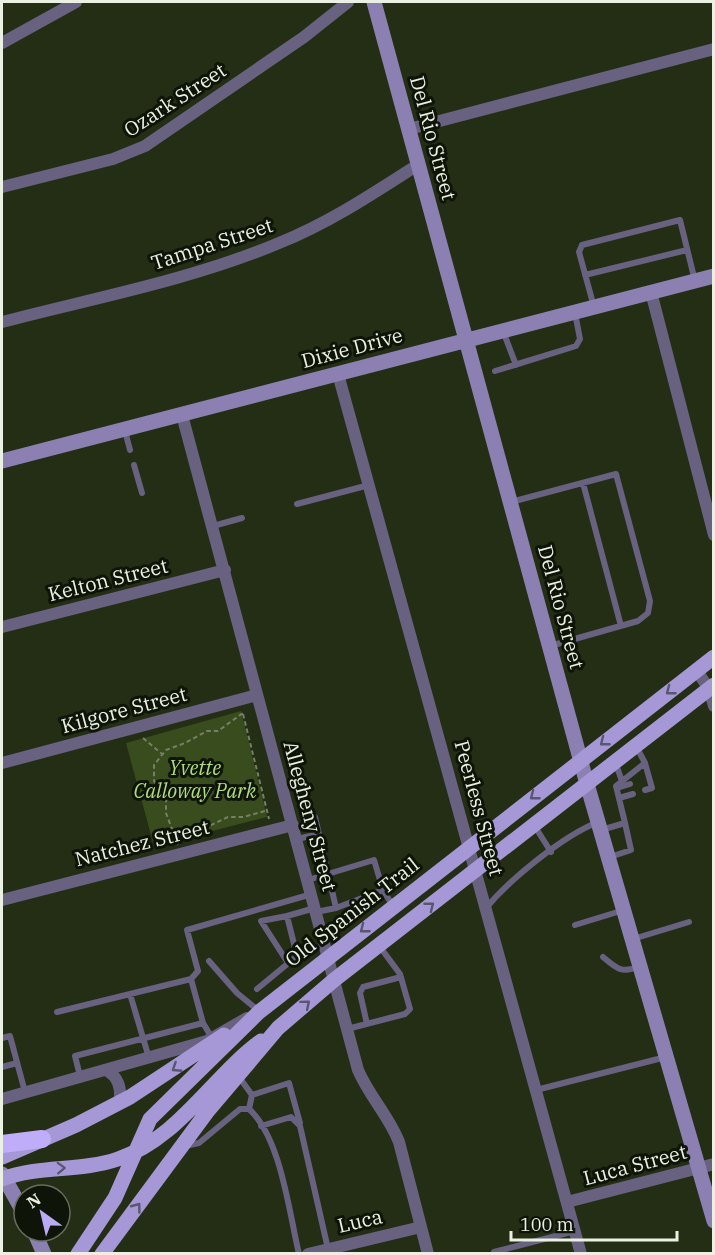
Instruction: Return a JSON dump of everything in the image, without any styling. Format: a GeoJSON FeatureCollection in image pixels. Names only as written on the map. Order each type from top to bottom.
{"type":"FeatureCollection","features":[{"type":"Feature","properties":{"kind":"highway"},"geometry":{"type":"LineString","coordinates":[[2,1144],[42,1139]]}},
{"type":"Feature","properties":{"kind":"main road","name":"Old Spanish Trail"},"geometry":{"type":"LineString","coordinates":[[78,1254],[115,1198],[150,1119],[259,1012],[714,657]]}},
{"type":"Feature","properties":{"kind":"main road"},"geometry":{"type":"LineString","coordinates":[[2,1177],[29,1170],[98,1164],[133,1154],[166,1132],[239,1057],[278,1028],[334,980],[711,687]]}},
{"type":"Feature","properties":{"kind":"main road"},"geometry":{"type":"LineString","coordinates":[[2,1157],[120,1102],[173,1070],[259,1012]]}},
{"type":"Feature","properties":{"kind":"main road"},"geometry":{"type":"LineString","coordinates":[[102,1254],[182,1146],[278,1028]]}},
{"type":"Feature","properties":{"kind":"street"},"geometry":{"type":"LineString","coordinates":[[2,43],[76,2]]}},
{"type":"Feature","properties":{"kind":"street","name":"Ozark Street"},"geometry":{"type":"LineString","coordinates":[[2,187],[113,159],[145,146],[304,37],[348,2]]}},
{"type":"Feature","properties":{"kind":"street","name":"Del Rio Street"},"geometry":{"type":"LineString","coordinates":[[374,2],[511,502],[556,644],[587,784],[667,1057],[707,1166],[714,1221]]}},
{"type":"Feature","properties":{"kind":"street"},"geometry":{"type":"LineString","coordinates":[[410,129],[714,49]]}},
{"type":"Feature","properties":{"kind":"street","name":"Tampa Street"},"geometry":{"type":"LineString","coordinates":[[2,322],[184,275],[251,255],[336,215],[419,164]]}},
{"type":"Feature","properties":{"kind":"street","name":"Dixie Drive"},"geometry":{"type":"LineString","coordinates":[[2,461],[714,276]]}},
{"type":"Feature","properties":{"kind":"street"},"geometry":{"type":"LineString","coordinates":[[651,292],[714,535]]}},
{"type":"Feature","properties":{"kind":"street","name":"Peerless Street"},"geometry":{"type":"LineString","coordinates":[[338,374],[581,1254]]}},
{"type":"Feature","properties":{"kind":"street","name":"Allegheny Street"},"geometry":{"type":"LineString","coordinates":[[182,415],[312,894],[346,1029],[364,1084],[392,1125],[399,1142],[428,1254]]}},
{"type":"Feature","properties":{"kind":"street","name":"Kelton Street"},"geometry":{"type":"LineString","coordinates":[[2,627],[225,570]]}},
{"type":"Feature","properties":{"kind":"street"},"geometry":{"type":"LineString","coordinates":[[697,671],[711,687],[714,706]]}},
{"type":"Feature","properties":{"kind":"street","name":"Kilgore Street"},"geometry":{"type":"LineString","coordinates":[[2,763],[257,695]]}},
{"type":"Feature","properties":{"kind":"street","name":"Natchez Street"},"geometry":{"type":"LineString","coordinates":[[2,900],[293,825]]}},
{"type":"Feature","properties":{"kind":"street"},"geometry":{"type":"LineString","coordinates":[[2,1099],[212,1038],[259,1012]]}},
{"type":"Feature","properties":{"kind":"street"},"geometry":{"type":"LineString","coordinates":[[106,1070],[113,1074],[118,1083],[120,1102]]}},
{"type":"Feature","properties":{"kind":"street","name":"Luca Street"},"geometry":{"type":"LineString","coordinates":[[567,1202],[707,1166]]}},
{"type":"Feature","properties":{"kind":"street"},"geometry":{"type":"LineString","coordinates":[[2,1177],[12,1193]]}},
{"type":"Feature","properties":{"kind":"street","name":"Luca"},"geometry":{"type":"LineString","coordinates":[[308,1254],[421,1227]]}},
{"type":"Feature","properties":{"kind":"lane"},"geometry":{"type":"LineString","coordinates":[[594,308],[579,252],[582,245],[680,220],[695,281]]}},
{"type":"Feature","properties":{"kind":"lane"},"geometry":{"type":"LineString","coordinates":[[585,275],[687,250]]}},
{"type":"Feature","properties":{"kind":"lane"},"geometry":{"type":"LineString","coordinates":[[495,370],[576,346],[580,339],[575,312]]}},
{"type":"Feature","properties":{"kind":"lane"},"geometry":{"type":"LineString","coordinates":[[503,331],[516,365]]}},
{"type":"Feature","properties":{"kind":"lane"},"geometry":{"type":"LineString","coordinates":[[125,430],[130,450]]}},
{"type":"Feature","properties":{"kind":"lane"},"geometry":{"type":"LineString","coordinates":[[134,465],[142,493]]}},
{"type":"Feature","properties":{"kind":"lane"},"geometry":{"type":"LineString","coordinates":[[511,502],[616,474],[650,601],[648,613],[644,617],[621,626],[556,644]]}},
{"type":"Feature","properties":{"kind":"lane"},"geometry":{"type":"LineString","coordinates":[[583,483],[621,626]]}},
{"type":"Feature","properties":{"kind":"lane"},"geometry":{"type":"LineString","coordinates":[[297,504],[369,485]]}},
{"type":"Feature","properties":{"kind":"lane"},"geometry":{"type":"LineString","coordinates":[[213,526],[242,518]]}},
{"type":"Feature","properties":{"kind":"lane"},"geometry":{"type":"LineString","coordinates":[[636,745],[645,763],[652,788],[645,790]]}},
{"type":"Feature","properties":{"kind":"lane"},"geometry":{"type":"LineString","coordinates":[[615,762],[622,781]]}},
{"type":"Feature","properties":{"kind":"lane"},"geometry":{"type":"LineString","coordinates":[[609,857],[631,850],[617,788],[622,781],[645,763]]}},
{"type":"Feature","properties":{"kind":"lane"},"geometry":{"type":"LineString","coordinates":[[641,780],[649,778]]}},
{"type":"Feature","properties":{"kind":"lane"},"geometry":{"type":"LineString","coordinates":[[617,788],[630,784]]}},
{"type":"Feature","properties":{"kind":"lane"},"geometry":{"type":"LineString","coordinates":[[619,798],[633,794]]}},
{"type":"Feature","properties":{"kind":"lane"},"geometry":{"type":"LineString","coordinates":[[315,817],[336,908]]}},
{"type":"Feature","properties":{"kind":"lane"},"geometry":{"type":"LineString","coordinates":[[486,909],[502,888],[581,829],[625,823]]}},
{"type":"Feature","properties":{"kind":"lane"},"geometry":{"type":"LineString","coordinates":[[534,825],[551,852]]}},
{"type":"Feature","properties":{"kind":"lane"},"geometry":{"type":"LineString","coordinates":[[297,839],[320,834]]}},
{"type":"Feature","properties":{"kind":"lane"},"geometry":{"type":"LineString","coordinates":[[308,880],[374,860],[383,890],[393,906]]}},
{"type":"Feature","properties":{"kind":"lane"},"geometry":{"type":"LineString","coordinates":[[288,963],[261,921],[336,908],[383,890]]}},
{"type":"Feature","properties":{"kind":"lane"},"geometry":{"type":"LineString","coordinates":[[57,1012],[191,979],[198,971],[187,930],[312,894]]}},
{"type":"Feature","properties":{"kind":"lane"},"geometry":{"type":"LineString","coordinates":[[575,925],[624,910]]}},
{"type":"Feature","properties":{"kind":"lane"},"geometry":{"type":"LineString","coordinates":[[257,988],[297,956],[287,916]]}},
{"type":"Feature","properties":{"kind":"lane"},"geometry":{"type":"LineString","coordinates":[[633,939],[689,922]]}},
{"type":"Feature","properties":{"kind":"lane"},"geometry":{"type":"LineString","coordinates":[[346,1029],[405,1014],[410,1009],[401,977],[379,946]]}},
{"type":"Feature","properties":{"kind":"lane"},"geometry":{"type":"LineString","coordinates":[[603,957],[618,971],[628,971],[640,966]]}},
{"type":"Feature","properties":{"kind":"lane"},"geometry":{"type":"LineString","coordinates":[[209,961],[237,993],[259,1012]]}},
{"type":"Feature","properties":{"kind":"lane"},"geometry":{"type":"LineString","coordinates":[[367,1024],[360,993],[363,987],[401,977]]}},
{"type":"Feature","properties":{"kind":"lane"},"geometry":{"type":"LineString","coordinates":[[191,979],[203,1023],[212,1038]]}},
{"type":"Feature","properties":{"kind":"lane"},"geometry":{"type":"LineString","coordinates":[[130,994],[149,1058]]}},
{"type":"Feature","properties":{"kind":"lane"},"geometry":{"type":"LineString","coordinates":[[80,1077],[75,1056],[203,1023]]}},
{"type":"Feature","properties":{"kind":"lane"},"geometry":{"type":"LineString","coordinates":[[2,1038],[10,1036],[25,1092]]}},
{"type":"Feature","properties":{"kind":"lane"},"geometry":{"type":"LineString","coordinates":[[536,1090],[667,1057]]}},
{"type":"Feature","properties":{"kind":"lane"},"geometry":{"type":"LineString","coordinates":[[2,1067],[17,1063]]}},
{"type":"Feature","properties":{"kind":"lane"},"geometry":{"type":"LineString","coordinates":[[238,1076],[252,1095],[249,1109],[261,1126],[274,1152],[299,1254]]}},
{"type":"Feature","properties":{"kind":"lane"},"geometry":{"type":"LineString","coordinates":[[252,1095],[289,1083],[328,1249]]}},
{"type":"Feature","properties":{"kind":"lane"},"geometry":{"type":"LineString","coordinates":[[182,1146],[196,1145],[240,1109],[249,1109]]}},
{"type":"Feature","properties":{"kind":"lane"},"geometry":{"type":"LineString","coordinates":[[261,1126],[291,1117],[300,1126]]}},
{"type":"Feature","properties":{"kind":"lane"},"geometry":{"type":"LineString","coordinates":[[494,1252],[575,1231]]}},
{"type":"Feature","properties":{"kind":"path"},"geometry":{"type":"LineString","coordinates":[[239,699],[272,831]]}},
{"type":"Feature","properties":{"kind":"path"},"geometry":{"type":"LineString","coordinates":[[180,853],[166,813],[166,797],[159,789],[153,774],[154,765],[162,754],[207,731],[218,730],[243,712]]}},
{"type":"Feature","properties":{"kind":"path"},"geometry":{"type":"LineString","coordinates":[[136,727],[138,733],[162,754]]}},
{"type":"Feature","properties":{"kind":"path"},"geometry":{"type":"LineString","coordinates":[[174,832],[203,829],[228,817],[243,817],[266,810]]}},
{"type":"Feature","properties":{"kind":"green space","name":"Yvette Calloway Park"},"geometry":{"type":"Polygon","coordinates":[[[241,711],[267,817],[154,846],[126,743],[241,711]]]}}]}
